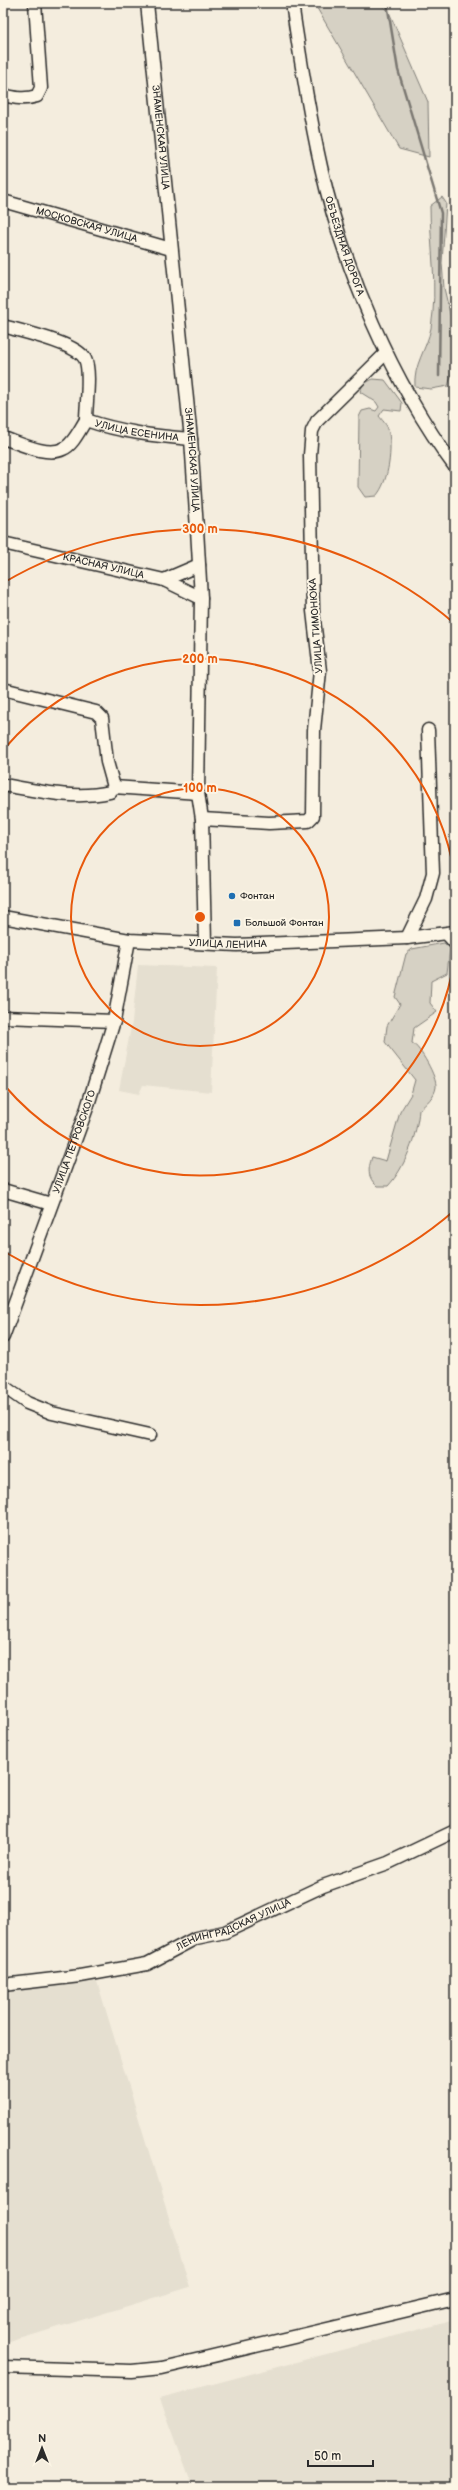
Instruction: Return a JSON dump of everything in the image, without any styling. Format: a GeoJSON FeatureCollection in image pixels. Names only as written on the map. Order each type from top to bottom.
{"type":"FeatureCollection","features":[{"type":"Feature","properties":{"kind":"street"},"geometry":{"type":"LineString","coordinates":[[3,95],[18,99],[30,98],[37,96],[41,88],[35,3]]}},
{"type":"Feature","properties":{"kind":"street","name":"ЗНАМЕНСКАЯ УЛИЦА"},"geometry":{"type":"LineString","coordinates":[[147,3],[191,439],[199,565],[198,793],[202,820],[205,942]]}},
{"type":"Feature","properties":{"kind":"street","name":"ОБЪЕЗДНАЯ ДОРОГА"},"geometry":{"type":"LineString","coordinates":[[292,3],[306,94],[334,216],[349,263],[386,353],[402,386],[455,467]]}},
{"type":"Feature","properties":{"kind":"street","name":"МОСКОВСКАЯ УЛИЦА"},"geometry":{"type":"LineString","coordinates":[[3,201],[171,249]]}},
{"type":"Feature","properties":{"kind":"street"},"geometry":{"type":"LineString","coordinates":[[3,326],[68,346],[79,352],[85,359],[87,371],[86,420]]}},
{"type":"Feature","properties":{"kind":"street","name":"УЛИЦА ТИМОНЮКА"},"geometry":{"type":"LineString","coordinates":[[202,820],[269,824],[308,821],[313,816],[314,730],[320,671],[313,611],[310,455],[312,431],[317,421],[386,353]]}},
{"type":"Feature","properties":{"kind":"street","name":"УЛИЦА ЕСЕНИНА"},"geometry":{"type":"LineString","coordinates":[[3,438],[45,450],[64,449],[86,420],[102,426],[152,436],[191,439]]}},
{"type":"Feature","properties":{"kind":"street","name":"КРАСНАЯ УЛИЦА"},"geometry":{"type":"LineString","coordinates":[[3,543],[164,580],[200,598]]}},
{"type":"Feature","properties":{"kind":"street"},"geometry":{"type":"LineString","coordinates":[[164,580],[199,565]]}},
{"type":"Feature","properties":{"kind":"street"},"geometry":{"type":"LineString","coordinates":[[3,689],[96,712],[102,718],[107,762],[114,787]]}},
{"type":"Feature","properties":{"kind":"street"},"geometry":{"type":"LineString","coordinates":[[407,938],[426,900],[433,873],[428,730]]}},
{"type":"Feature","properties":{"kind":"street"},"geometry":{"type":"LineString","coordinates":[[3,785],[55,795],[96,795],[110,792],[114,787]]}},
{"type":"Feature","properties":{"kind":"street"},"geometry":{"type":"LineString","coordinates":[[114,787],[198,793]]}},
{"type":"Feature","properties":{"kind":"street","name":"УЛИЦА ЛЕНИНА"},"geometry":{"type":"LineString","coordinates":[[3,917],[129,940],[205,942],[259,946],[407,938],[451,932]]}},
{"type":"Feature","properties":{"kind":"street"},"geometry":{"type":"LineString","coordinates":[[451,932],[455,943]]}},
{"type":"Feature","properties":{"kind":"street","name":"УЛИЦА ПЕТРОВСКОГО"},"geometry":{"type":"LineString","coordinates":[[3,1337],[51,1204],[88,1108],[114,1021],[129,940]]}},
{"type":"Feature","properties":{"kind":"street"},"geometry":{"type":"LineString","coordinates":[[3,1017],[114,1021]]}},
{"type":"Feature","properties":{"kind":"street"},"geometry":{"type":"LineString","coordinates":[[3,1190],[51,1204]]}},
{"type":"Feature","properties":{"kind":"street"},"geometry":{"type":"LineString","coordinates":[[3,1386],[27,1403],[52,1413],[150,1435]]}},
{"type":"Feature","properties":{"kind":"street","name":"ЛЕНИНГРАДСКАЯ УЛИЦА"},"geometry":{"type":"LineString","coordinates":[[3,1985],[80,1976],[147,1964],[196,1938],[225,1932],[323,1886],[388,1863],[455,1831]]}},
{"type":"Feature","properties":{"kind":"street"},"geometry":{"type":"LineString","coordinates":[[3,2367],[132,2371],[162,2368],[455,2299]]}},
{"type":"Feature","properties":{"kind":"shaded area"},"geometry":{"type":"Polygon","coordinates":[[[314,3],[379,3],[389,12],[428,102],[429,157],[399,149],[314,3]]]}},
{"type":"Feature","properties":{"kind":"shaded area"},"geometry":{"type":"Polygon","coordinates":[[[442,197],[446,203],[442,263],[444,288],[455,335],[455,364],[448,386],[431,389],[415,387],[415,379],[418,364],[429,336],[433,313],[434,282],[430,206],[442,197]]]}},
{"type":"Feature","properties":{"kind":"shaded area"},"geometry":{"type":"Polygon","coordinates":[[[373,379],[385,380],[402,403],[401,411],[384,409],[379,416],[386,424],[388,429],[390,445],[389,464],[384,482],[376,496],[365,497],[358,487],[359,417],[362,411],[370,409],[376,411],[379,407],[376,402],[360,392],[363,384],[373,379]]]}},
{"type":"Feature","properties":{"kind":"shaded area"},"geometry":{"type":"Polygon","coordinates":[[[444,943],[450,948],[447,973],[431,981],[430,1003],[437,1012],[414,1028],[412,1043],[419,1050],[431,1070],[436,1082],[436,1087],[430,1100],[419,1110],[413,1140],[400,1170],[388,1186],[377,1186],[371,1179],[369,1173],[372,1157],[386,1161],[400,1112],[411,1094],[415,1080],[385,1042],[387,1026],[400,1004],[395,997],[406,954],[412,949],[444,943]]]}},
{"type":"Feature","properties":{"kind":"shaded area"},"geometry":{"type":"Polygon","coordinates":[[[138,965],[217,968],[211,1092],[143,1085],[139,1094],[119,1090],[132,1022],[138,965]]]}},
{"type":"Feature","properties":{"kind":"shaded area"},"geometry":{"type":"Polygon","coordinates":[[[96,1978],[190,2287],[3,2344],[3,1988],[96,1978]]]}},
{"type":"Feature","properties":{"kind":"shaded area"},"geometry":{"type":"Polygon","coordinates":[[[455,2320],[455,2487],[193,2487],[160,2398],[455,2320]]]}},
{"type":"Feature","properties":{"kind":"waterway"},"geometry":{"type":"LineString","coordinates":[[387,3],[398,70],[441,213],[439,376]]}},
{"type":"Feature","properties":{"kind":"place","name":"Фонтан"},"geometry":{"type":"Point","coordinates":[232,896]}},
{"type":"Feature","properties":{"kind":"place","name":"Большой Фонтан"},"geometry":{"type":"Point","coordinates":[237,923]}}]}
